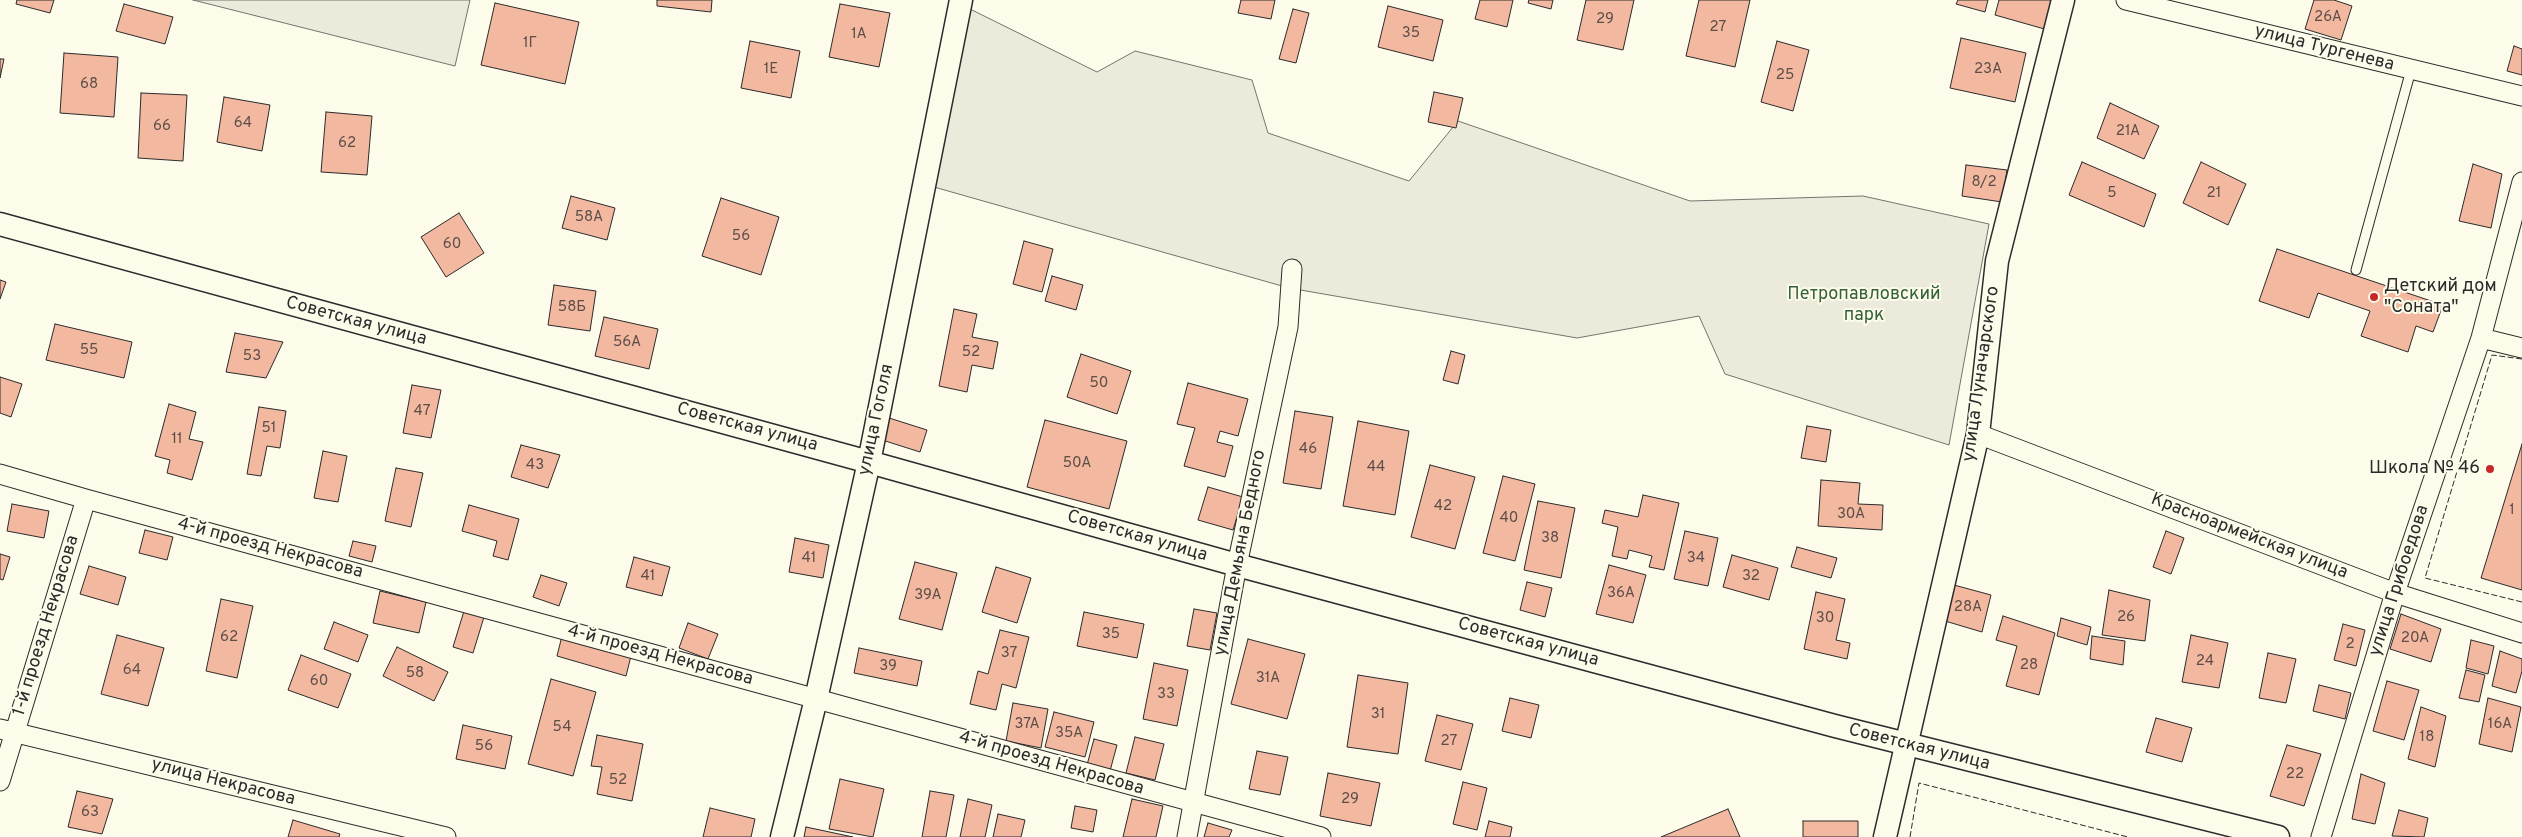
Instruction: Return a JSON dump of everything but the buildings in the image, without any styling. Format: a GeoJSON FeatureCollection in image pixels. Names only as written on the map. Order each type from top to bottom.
{"type":"FeatureCollection","features":[{"type":"Feature","properties":{"kind":"street","name":"улица Гоголя"},"geometry":{"type":"LineString","coordinates":[[782,837],[816,699],[869,462],[961,0]]}},
{"type":"Feature","properties":{"kind":"street","name":"улица Луначарского"},"geometry":{"type":"LineString","coordinates":[[1885,837],[1978,434],[1997,260],[2063,0]]}},
{"type":"Feature","properties":{"kind":"street","name":"улица Тургенева"},"geometry":{"type":"LineString","coordinates":[[2126,0],[2522,96]]}},
{"type":"Feature","properties":{"kind":"street","name":"улица Грибоедова"},"geometry":{"type":"LineString","coordinates":[[2321,837],[2395,593],[2481,338],[2522,182]]}},
{"type":"Feature","properties":{"kind":"street","name":"Советская улица"},"geometry":{"type":"LineString","coordinates":[[0,224],[1237,565],[1905,745],[2278,837]]}},
{"type":"Feature","properties":{"kind":"street","name":"улица Демьяна Бедного"},"geometry":{"type":"LineString","coordinates":[[1187,837],[1237,565],[1288,328],[1292,269]]}},
{"type":"Feature","properties":{"kind":"street"},"geometry":{"type":"LineString","coordinates":[[2481,338],[2522,348]]}},
{"type":"Feature","properties":{"kind":"street","name":"Красноармейская улица"},"geometry":{"type":"LineString","coordinates":[[1978,434],[2395,593],[2522,633]]}},
{"type":"Feature","properties":{"kind":"street","name":"4-й проезд Некрасова"},"geometry":{"type":"LineString","coordinates":[[0,474],[1194,804],[1321,837]]}},
{"type":"Feature","properties":{"kind":"street","name":"1-й проезд Некрасова"},"geometry":{"type":"LineString","coordinates":[[0,781],[7,731],[86,499]]}},
{"type":"Feature","properties":{"kind":"street","name":"улица Некрасова"},"geometry":{"type":"LineString","coordinates":[[7,731],[446,837]]}},
{"type":"Feature","properties":{"kind":"lane"},"geometry":{"type":"LineString","coordinates":[[2356,270],[2411,70]]}},
{"type":"Feature","properties":{"kind":"green space"},"geometry":{"type":"Polygon","coordinates":[[[193,0],[470,0],[455,66],[193,0]]]}},
{"type":"Feature","properties":{"kind":"green space","name":"Петропавловский парк"},"geometry":{"type":"Polygon","coordinates":[[[964,6],[1097,72],[1135,51],[1252,80],[1268,133],[1409,181],[1458,121],[1690,201],[1863,196],[1989,224],[1949,445],[1725,374],[1699,316],[1577,338],[1289,288],[927,185],[964,6]]]}},
{"type":"Feature","properties":{"kind":"fence"},"geometry":{"type":"LineString","coordinates":[[2522,359],[2492,355],[2425,578],[2522,602]]}},
{"type":"Feature","properties":{"kind":"fence"},"geometry":{"type":"LineString","coordinates":[[1910,837],[1919,783],[2128,837]]}},
{"type":"Feature","properties":{"kind":"place","name":"Детский дом \"Соната\""},"geometry":{"type":"Point","coordinates":[2374,297]}},
{"type":"Feature","properties":{"kind":"place","name":"Школа № 46"},"geometry":{"type":"Point","coordinates":[2490,469]}}]}
